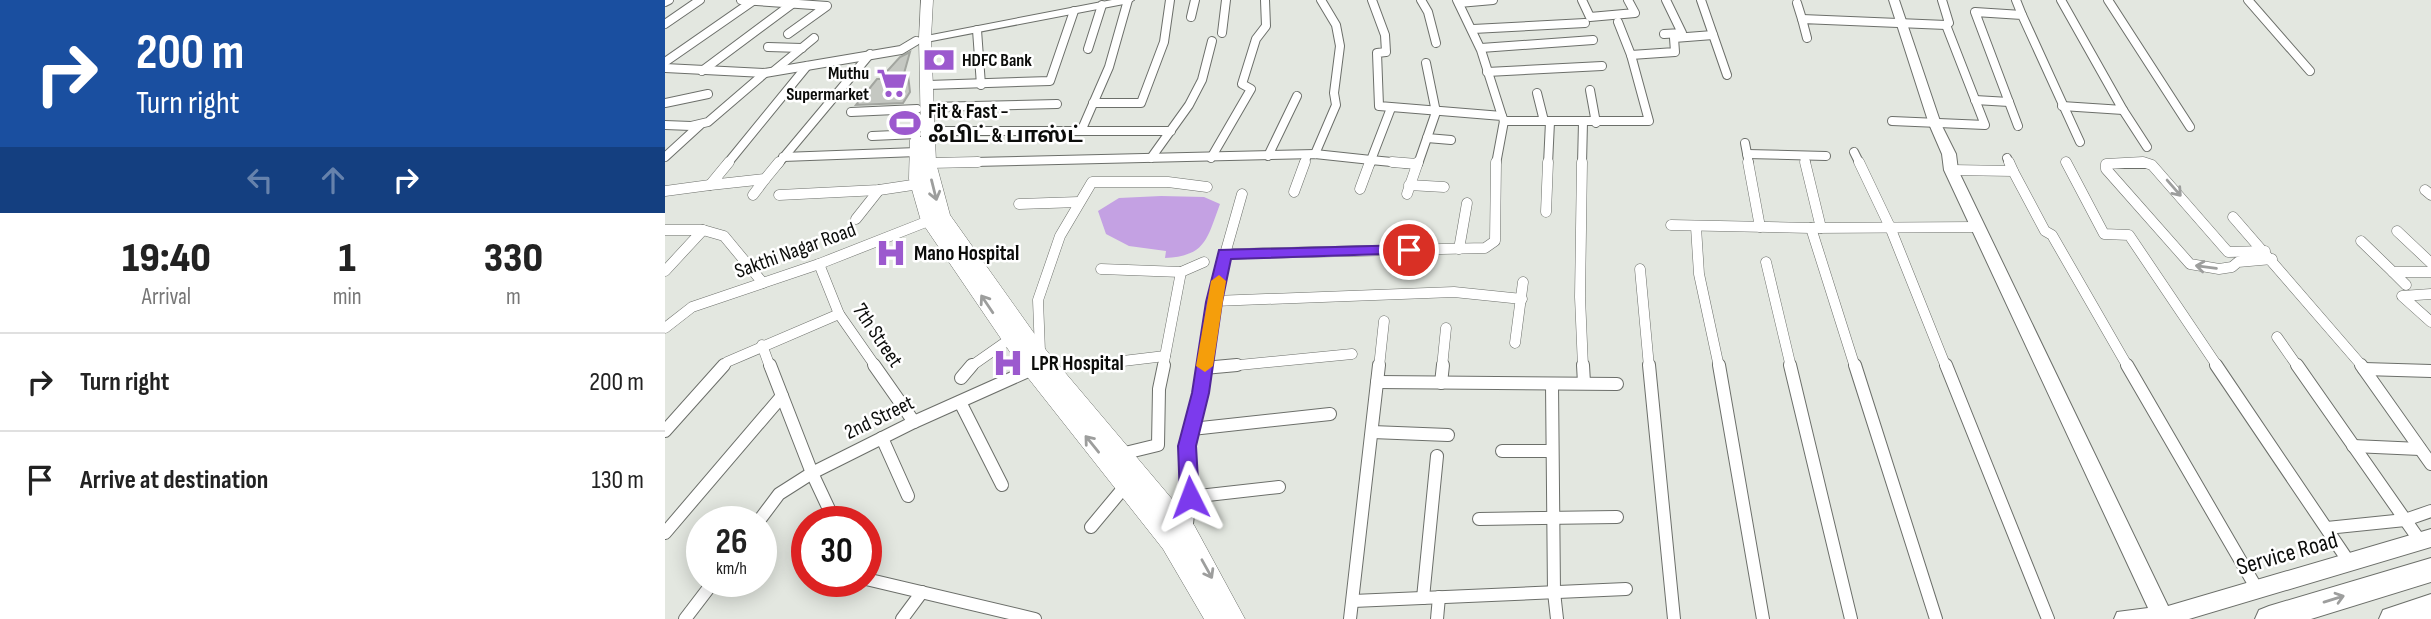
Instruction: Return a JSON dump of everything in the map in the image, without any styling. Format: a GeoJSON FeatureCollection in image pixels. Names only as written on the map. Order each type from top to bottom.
{"type":"FeatureCollection","features":[{"type":"Feature","properties":{"kind":"highway"},"geometry":{"type":"LineString","coordinates":[[2269,619],[2431,570]]}},
{"type":"Feature","properties":{"kind":"highway"},"geometry":{"type":"LineString","coordinates":[[2393,619],[2431,607]]}},
{"type":"Feature","properties":{"kind":"main road"},"geometry":{"type":"LineString","coordinates":[[916,0],[928,85],[922,108]]}},
{"type":"Feature","properties":{"kind":"main road"},"geometry":{"type":"LineString","coordinates":[[927,0],[921,40],[923,157],[919,184],[935,218],[1010,339],[1039,363],[1121,454],[1186,532],[1217,614]]}},
{"type":"Feature","properties":{"kind":"main road"},"geometry":{"type":"LineString","coordinates":[[923,157],[930,175],[935,218],[1126,485],[1171,542],[1217,614]]}},
{"type":"Feature","properties":{"kind":"street"},"geometry":{"type":"LineString","coordinates":[[665,24],[701,0]]}},
{"type":"Feature","properties":{"kind":"street"},"geometry":{"type":"LineString","coordinates":[[741,0],[827,6],[788,34]]}},
{"type":"Feature","properties":{"kind":"street"},"geometry":{"type":"LineString","coordinates":[[665,68],[770,72],[901,50],[921,40],[1129,0],[1109,67],[1082,130]]}},
{"type":"Feature","properties":{"kind":"street"},"geometry":{"type":"LineString","coordinates":[[1093,103],[1141,103],[1164,42],[1170,0]]}},
{"type":"Feature","properties":{"kind":"street"},"geometry":{"type":"LineString","coordinates":[[1191,17],[1195,0]]}},
{"type":"Feature","properties":{"kind":"street"},"geometry":{"type":"LineString","coordinates":[[1222,33],[1226,0]]}},
{"type":"Feature","properties":{"kind":"street"},"geometry":{"type":"LineString","coordinates":[[1211,158],[1251,89],[1242,85],[1256,38],[1266,26],[1265,0]]}},
{"type":"Feature","properties":{"kind":"street"},"geometry":{"type":"LineString","coordinates":[[1294,192],[1336,106],[1334,93],[1341,46],[1340,34],[1321,0]]}},
{"type":"Feature","properties":{"kind":"street"},"geometry":{"type":"LineString","coordinates":[[1372,0],[1385,34],[1387,52],[1377,53],[1379,106],[1548,124],[1583,126],[1596,122],[1649,121],[1631,55],[1618,22]]}},
{"type":"Feature","properties":{"kind":"street"},"geometry":{"type":"LineString","coordinates":[[1421,0],[1428,12],[1436,43]]}},
{"type":"Feature","properties":{"kind":"street"},"geometry":{"type":"LineString","coordinates":[[1224,254],[1485,248],[1495,241],[1495,183],[1498,138],[1503,118],[1481,48],[1458,1],[1493,0]]}},
{"type":"Feature","properties":{"kind":"street"},"geometry":{"type":"LineString","coordinates":[[1583,0],[1590,17],[1635,13],[1628,0]]}},
{"type":"Feature","properties":{"kind":"street"},"geometry":{"type":"LineString","coordinates":[[1664,34],[1682,33],[1666,0]]}},
{"type":"Feature","properties":{"kind":"street"},"geometry":{"type":"LineString","coordinates":[[1701,0],[1727,75]]}},
{"type":"Feature","properties":{"kind":"street"},"geometry":{"type":"LineString","coordinates":[[1894,0],[1935,124],[1977,227],[2160,618]]}},
{"type":"Feature","properties":{"kind":"street"},"geometry":{"type":"LineString","coordinates":[[1892,121],[1985,125],[1946,25],[1949,23],[1942,0]]}},
{"type":"Feature","properties":{"kind":"street"},"geometry":{"type":"LineString","coordinates":[[1969,0],[2018,126]]}},
{"type":"Feature","properties":{"kind":"street"},"geometry":{"type":"LineString","coordinates":[[2016,0],[2080,142]]}},
{"type":"Feature","properties":{"kind":"street"},"geometry":{"type":"LineString","coordinates":[[2061,0],[2147,147]]}},
{"type":"Feature","properties":{"kind":"street"},"geometry":{"type":"LineString","coordinates":[[2108,0],[2190,127]]}},
{"type":"Feature","properties":{"kind":"street"},"geometry":{"type":"LineString","coordinates":[[2248,0],[2310,71]]}},
{"type":"Feature","properties":{"kind":"street"},"geometry":{"type":"LineString","coordinates":[[665,62],[753,1]]}},
{"type":"Feature","properties":{"kind":"street"},"geometry":{"type":"LineString","coordinates":[[1088,49],[1105,3]]}},
{"type":"Feature","properties":{"kind":"street"},"geometry":{"type":"LineString","coordinates":[[1797,3],[1807,38]]}},
{"type":"Feature","properties":{"kind":"street"},"geometry":{"type":"LineString","coordinates":[[702,71],[793,4]]}},
{"type":"Feature","properties":{"kind":"street"},"geometry":{"type":"LineString","coordinates":[[928,85],[1050,81],[1074,11]]}},
{"type":"Feature","properties":{"kind":"street"},"geometry":{"type":"LineString","coordinates":[[1975,12],[2022,15]]}},
{"type":"Feature","properties":{"kind":"street"},"geometry":{"type":"LineString","coordinates":[[1802,19],[1946,25]]}},
{"type":"Feature","properties":{"kind":"street"},"geometry":{"type":"LineString","coordinates":[[1821,20],[1823,33]]}},
{"type":"Feature","properties":{"kind":"street"},"geometry":{"type":"LineString","coordinates":[[1473,29],[1585,23]]}},
{"type":"Feature","properties":{"kind":"street"},"geometry":{"type":"LineString","coordinates":[[977,30],[981,85]]}},
{"type":"Feature","properties":{"kind":"street"},"geometry":{"type":"LineString","coordinates":[[1631,55],[1675,52],[1674,38],[1713,35]]}},
{"type":"Feature","properties":{"kind":"street"},"geometry":{"type":"LineString","coordinates":[[665,157],[700,125],[713,118],[814,38]]}},
{"type":"Feature","properties":{"kind":"street"},"geometry":{"type":"LineString","coordinates":[[1481,48],[1593,40]]}},
{"type":"Feature","properties":{"kind":"street"},"geometry":{"type":"LineString","coordinates":[[1151,158],[1202,80],[1212,41]]}},
{"type":"Feature","properties":{"kind":"street"},"geometry":{"type":"LineString","coordinates":[[768,47],[802,48]]}},
{"type":"Feature","properties":{"kind":"street"},"geometry":{"type":"LineString","coordinates":[[753,195],[870,54]]}},
{"type":"Feature","properties":{"kind":"street"},"geometry":{"type":"LineString","coordinates":[[1426,63],[1436,112],[1408,190],[1444,187]]}},
{"type":"Feature","properties":{"kind":"street"},"geometry":{"type":"LineString","coordinates":[[709,185],[807,66]]}},
{"type":"Feature","properties":{"kind":"street"},"geometry":{"type":"LineString","coordinates":[[1487,72],[1602,66]]}},
{"type":"Feature","properties":{"kind":"street"},"geometry":{"type":"LineString","coordinates":[[1590,90],[1596,122]]}},
{"type":"Feature","properties":{"kind":"street"},"geometry":{"type":"LineString","coordinates":[[1537,93],[1548,124],[1546,212]]}},
{"type":"Feature","properties":{"kind":"street"},"geometry":{"type":"LineString","coordinates":[[665,103],[708,94]]}},
{"type":"Feature","properties":{"kind":"street"},"geometry":{"type":"LineString","coordinates":[[1268,156],[1297,96]]}},
{"type":"Feature","properties":{"kind":"street"},"geometry":{"type":"LineString","coordinates":[[1975,100],[2009,102]]}},
{"type":"Feature","properties":{"kind":"street"},"geometry":{"type":"LineString","coordinates":[[851,112],[1057,104]]}},
{"type":"Feature","properties":{"kind":"street"},"geometry":{"type":"LineString","coordinates":[[2062,106],[2123,110]]}},
{"type":"Feature","properties":{"kind":"street"},"geometry":{"type":"LineString","coordinates":[[1360,189],[1391,108]]}},
{"type":"Feature","properties":{"kind":"street"},"geometry":{"type":"LineString","coordinates":[[665,125],[700,125]]}},
{"type":"Feature","properties":{"kind":"street"},"geometry":{"type":"LineString","coordinates":[[1583,126],[1580,297],[1584,383]]}},
{"type":"Feature","properties":{"kind":"street"},"geometry":{"type":"LineString","coordinates":[[872,136],[1082,130],[1171,131]]}},
{"type":"Feature","properties":{"kind":"street"},"geometry":{"type":"LineString","coordinates":[[1427,138],[1451,140]]}},
{"type":"Feature","properties":{"kind":"street"},"geometry":{"type":"LineString","coordinates":[[1745,143],[1760,227]]}},
{"type":"Feature","properties":{"kind":"street"},"geometry":{"type":"LineString","coordinates":[[1854,152],[1890,227],[2048,619]]}},
{"type":"Feature","properties":{"kind":"street"},"geometry":{"type":"LineString","coordinates":[[1747,154],[1826,156]]}},
{"type":"Feature","properties":{"kind":"street"},"geometry":{"type":"LineString","coordinates":[[783,157],[1211,158],[1311,155],[1417,164]]}},
{"type":"Feature","properties":{"kind":"street"},"geometry":{"type":"LineString","coordinates":[[1804,156],[1816,228],[1935,619]]}},
{"type":"Feature","properties":{"kind":"street"},"geometry":{"type":"LineString","coordinates":[[1948,156],[2013,172]]}},
{"type":"Feature","properties":{"kind":"street"},"geometry":{"type":"LineString","coordinates":[[2007,158],[2045,231],[2052,235],[2257,589]]}},
{"type":"Feature","properties":{"kind":"street"},"geometry":{"type":"LineString","coordinates":[[2066,162],[2104,234],[2129,235],[2349,562]]}},
{"type":"Feature","properties":{"kind":"street"},"geometry":{"type":"LineString","coordinates":[[2106,164],[2152,164],[2228,252],[2268,255],[2219,269],[2190,264],[2106,169],[2106,164]]}},
{"type":"Feature","properties":{"kind":"street"},"geometry":{"type":"LineString","coordinates":[[665,191],[765,180]]}},
{"type":"Feature","properties":{"kind":"street"},"geometry":{"type":"LineString","coordinates":[[1039,363],[1038,300],[1060,236],[1092,181],[1207,187]]}},
{"type":"Feature","properties":{"kind":"street"},"geometry":{"type":"LineString","coordinates":[[779,195],[879,190],[919,184]]}},
{"type":"Feature","properties":{"kind":"street"},"geometry":{"type":"LineString","coordinates":[[856,219],[879,190]]}},
{"type":"Feature","properties":{"kind":"street"},"geometry":{"type":"LineString","coordinates":[[1186,532],[1190,497],[1187,446],[1224,254],[1242,194]]}},
{"type":"Feature","properties":{"kind":"street"},"geometry":{"type":"LineString","coordinates":[[1019,204],[1079,202]]}},
{"type":"Feature","properties":{"kind":"street"},"geometry":{"type":"LineString","coordinates":[[1459,249],[1467,203]]}},
{"type":"Feature","properties":{"kind":"street"},"geometry":{"type":"LineString","coordinates":[[2233,217],[2364,369],[2431,464]]}},
{"type":"Feature","properties":{"kind":"street","name":"Sakthi Nagar Road"},"geometry":{"type":"LineString","coordinates":[[665,328],[692,307],[819,264],[935,218]]}},
{"type":"Feature","properties":{"kind":"street"},"geometry":{"type":"LineString","coordinates":[[1671,225],[1977,227]]}},
{"type":"Feature","properties":{"kind":"street"},"geometry":{"type":"LineString","coordinates":[[1696,227],[1699,274],[1716,347],[1763,619]]}},
{"type":"Feature","properties":{"kind":"street"},"geometry":{"type":"LineString","coordinates":[[665,230],[703,230],[724,236],[763,283]]}},
{"type":"Feature","properties":{"kind":"street"},"geometry":{"type":"LineString","coordinates":[[667,266],[703,230]]}},
{"type":"Feature","properties":{"kind":"street"},"geometry":{"type":"LineString","coordinates":[[2397,231],[2431,263]]}},
{"type":"Feature","properties":{"kind":"street"},"geometry":{"type":"LineString","coordinates":[[2361,240],[2406,285]]}},
{"type":"Feature","properties":{"kind":"street"},"geometry":{"type":"LineString","coordinates":[[1101,269],[1181,272],[1204,262]]}},
{"type":"Feature","properties":{"kind":"street"},"geometry":{"type":"LineString","coordinates":[[1766,262],[1851,619]]}},
{"type":"Feature","properties":{"kind":"street","name":"7th Street"},"geometry":{"type":"LineString","coordinates":[[819,264],[839,314],[914,422]]}},
{"type":"Feature","properties":{"kind":"street"},"geometry":{"type":"LineString","coordinates":[[1640,269],[1674,619]]}},
{"type":"Feature","properties":{"kind":"street"},"geometry":{"type":"LineString","coordinates":[[1121,454],[1158,445],[1160,389],[1181,272]]}},
{"type":"Feature","properties":{"kind":"street"},"geometry":{"type":"LineString","coordinates":[[2393,272],[2431,272]]}},
{"type":"Feature","properties":{"kind":"street"},"geometry":{"type":"LineString","coordinates":[[1515,343],[1523,282]]}},
{"type":"Feature","properties":{"kind":"street"},"geometry":{"type":"LineString","coordinates":[[1214,302],[1454,292],[1522,299]]}},
{"type":"Feature","properties":{"kind":"street"},"geometry":{"type":"LineString","coordinates":[[2431,294],[2402,296],[2431,322]]}},
{"type":"Feature","properties":{"kind":"street"},"geometry":{"type":"LineString","coordinates":[[665,431],[727,362],[839,314]]}},
{"type":"Feature","properties":{"kind":"street"},"geometry":{"type":"LineString","coordinates":[[1350,619],[1384,321]]}},
{"type":"Feature","properties":{"kind":"street"},"geometry":{"type":"LineString","coordinates":[[1441,383],[1446,328]]}},
{"type":"Feature","properties":{"kind":"street"},"geometry":{"type":"LineString","coordinates":[[2277,337],[2405,520],[2425,540]]}},
{"type":"Feature","properties":{"kind":"street"},"geometry":{"type":"LineString","coordinates":[[961,378],[970,366],[1010,339]]}},
{"type":"Feature","properties":{"kind":"street"},"geometry":{"type":"LineString","coordinates":[[762,345],[828,506]]}},
{"type":"Feature","properties":{"kind":"street"},"geometry":{"type":"LineString","coordinates":[[1204,368],[1352,354]]}},
{"type":"Feature","properties":{"kind":"street"},"geometry":{"type":"LineString","coordinates":[[1123,361],[1165,355]]}},
{"type":"Feature","properties":{"kind":"street","name":"2nd Street"},"geometry":{"type":"LineString","coordinates":[[770,506],[779,494],[812,472],[1039,363]]}},
{"type":"Feature","properties":{"kind":"street"},"geometry":{"type":"LineString","coordinates":[[2364,369],[2431,371]]}},
{"type":"Feature","properties":{"kind":"street"},"geometry":{"type":"LineString","coordinates":[[1377,382],[1617,384]]}},
{"type":"Feature","properties":{"kind":"street"},"geometry":{"type":"LineString","coordinates":[[1552,384],[1554,592],[1557,619]]}},
{"type":"Feature","properties":{"kind":"street"},"geometry":{"type":"LineString","coordinates":[[665,533],[782,396]]}},
{"type":"Feature","properties":{"kind":"street"},"geometry":{"type":"LineString","coordinates":[[960,402],[1002,485]]}},
{"type":"Feature","properties":{"kind":"street"},"geometry":{"type":"LineString","coordinates":[[1192,429],[1330,414]]}},
{"type":"Feature","properties":{"kind":"street"},"geometry":{"type":"LineString","coordinates":[[1372,432],[1448,435]]}},
{"type":"Feature","properties":{"kind":"street"},"geometry":{"type":"LineString","coordinates":[[882,438],[908,496]]}},
{"type":"Feature","properties":{"kind":"street"},"geometry":{"type":"LineString","coordinates":[[2353,446],[2420,449]]}},
{"type":"Feature","properties":{"kind":"street"},"geometry":{"type":"LineString","coordinates":[[1501,451],[1552,452]]}},
{"type":"Feature","properties":{"kind":"street"},"geometry":{"type":"LineString","coordinates":[[1423,598],[1437,456]]}},
{"type":"Feature","properties":{"kind":"street"},"geometry":{"type":"LineString","coordinates":[[1091,527],[1126,485]]}},
{"type":"Feature","properties":{"kind":"street"},"geometry":{"type":"LineString","coordinates":[[1190,497],[1279,487]]}},
{"type":"Feature","properties":{"kind":"street"},"geometry":{"type":"LineString","coordinates":[[2327,528],[2405,520],[2431,511]]}},
{"type":"Feature","properties":{"kind":"street"},"geometry":{"type":"LineString","coordinates":[[1479,519],[1617,517]]}},
{"type":"Feature","properties":{"kind":"street","name":"Service Road"},"geometry":{"type":"LineString","coordinates":[[2124,619],[2160,618],[2425,540]]}},
{"type":"Feature","properties":{"kind":"street"},"geometry":{"type":"LineString","coordinates":[[882,583],[1034,619]]}},
{"type":"Feature","properties":{"kind":"street"},"geometry":{"type":"LineString","coordinates":[[1353,601],[1626,589]]}},
{"type":"Feature","properties":{"kind":"street"},"geometry":{"type":"LineString","coordinates":[[902,619],[922,592]]}},
{"type":"Feature","properties":{"kind":"street"},"geometry":{"type":"LineString","coordinates":[[685,619],[702,597]]}},
{"type":"Feature","properties":{"kind":"street"},"geometry":{"type":"LineString","coordinates":[[1437,619],[1440,597]]}},
{"type":"Feature","properties":{"kind":"shaded area"},"geometry":{"type":"Polygon","coordinates":[[[1204,197],[1220,204],[1208,236],[1197,249],[1179,257],[1165,258],[1166,251],[1129,246],[1106,234],[1098,211],[1119,198],[1204,197]]]}},
{"type":"Feature","properties":{"kind":"building"},"geometry":{"type":"Polygon","coordinates":[[[910,52],[903,77],[908,75],[910,92],[903,103],[856,105],[877,79],[900,57],[910,52]]]}},
{"type":"Feature","properties":{"kind":"slow traffic"},"geometry":{"type":"LineString","coordinates":[[1205,366],[1219,281]]}},
{"type":"Feature","properties":{"kind":"place","name":"HDFC Bank"},"geometry":{"type":"Point","coordinates":[939,60]}},
{"type":"Feature","properties":{"kind":"place","name":"Muthu Supermarket"},"geometry":{"type":"Point","coordinates":[892,83]}},
{"type":"Feature","properties":{"kind":"place","name":"Fit & Fast - ஃபிட் & பாஸ்ட்"},"geometry":{"type":"Point","coordinates":[905,123]}},
{"type":"Feature","properties":{"kind":"place","name":"Mano Hospital"},"geometry":{"type":"Point","coordinates":[891,253]}},
{"type":"Feature","properties":{"kind":"place","name":"LPR Hospital"},"geometry":{"type":"Point","coordinates":[1008,363]}},
{"type":"Feature","properties":{"kind":"route"},"geometry":{"type":"LineString","coordinates":[[1190,497],[1187,446],[1201,393],[1224,254],[1409,250]]}}]}
